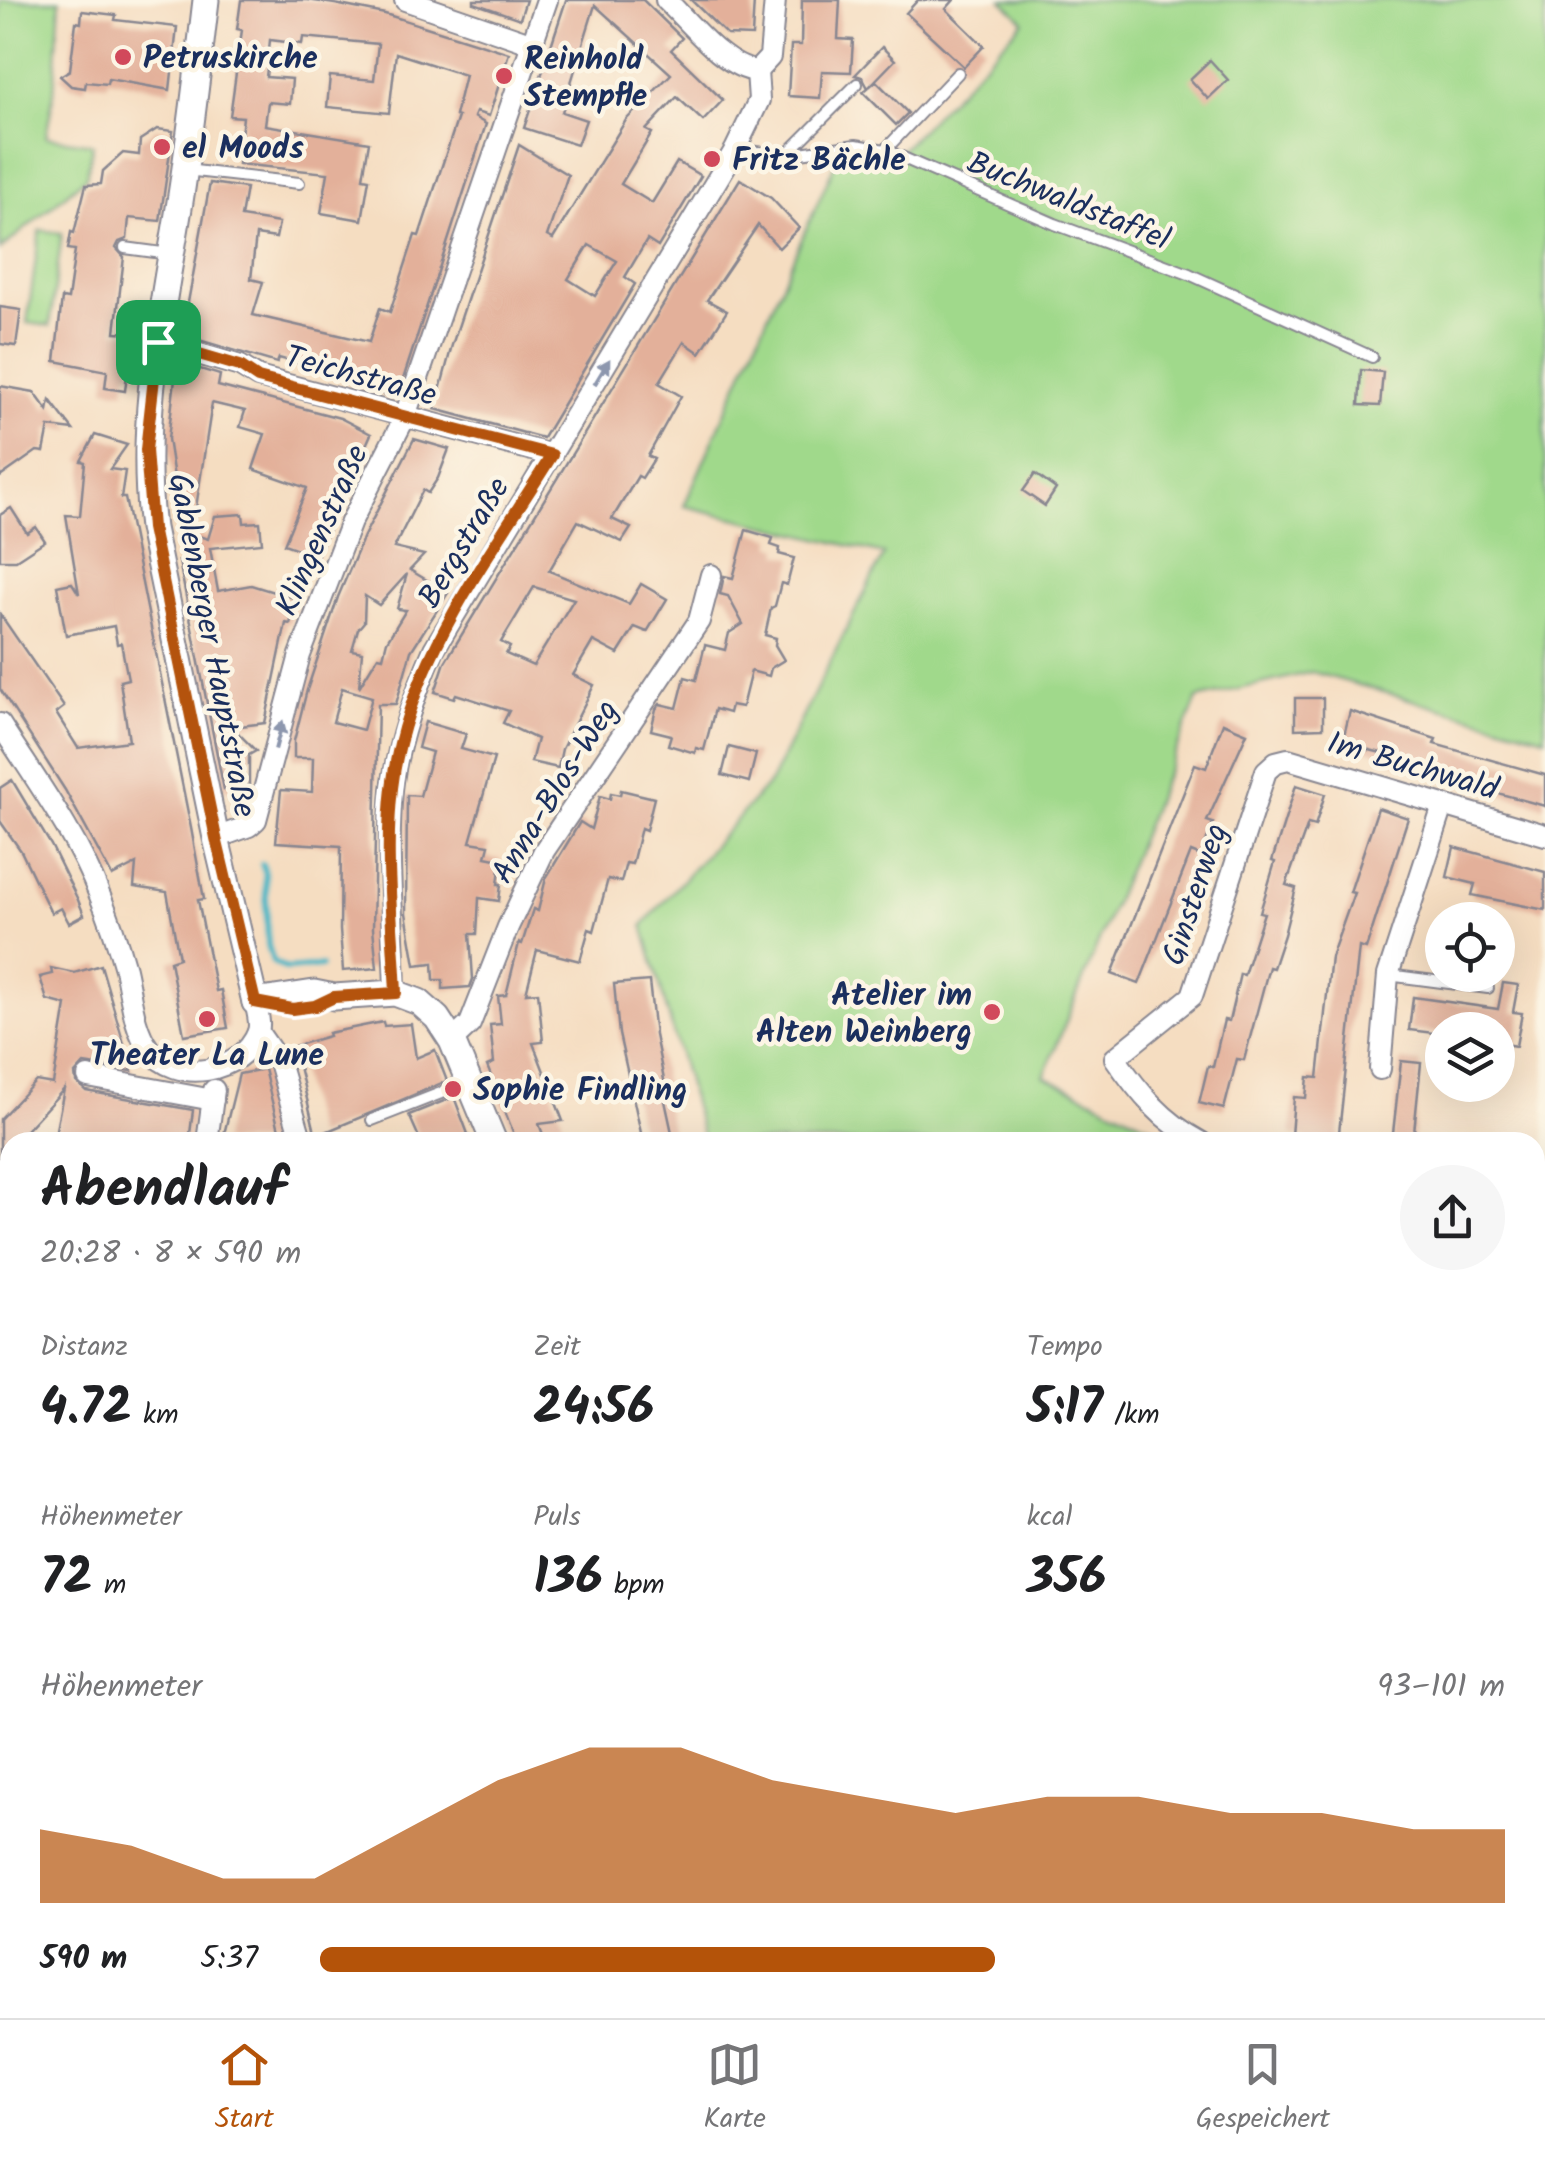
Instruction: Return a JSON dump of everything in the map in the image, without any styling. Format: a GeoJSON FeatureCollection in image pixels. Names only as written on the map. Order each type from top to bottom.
{"type":"FeatureCollection","features":[{"type":"Feature","properties":{"kind":"street","name":"Gablenberger Hauptstraße"},"geometry":{"type":"LineString","coordinates":[[206,0],[146,425],[146,486],[216,838],[255,1002]]}},
{"type":"Feature","properties":{"kind":"street"},"geometry":{"type":"LineString","coordinates":[[405,0],[532,44]]}},
{"type":"Feature","properties":{"kind":"street","name":"Klingenstraße"},"geometry":{"type":"LineString","coordinates":[[216,838],[250,826],[256,820],[300,655],[351,522],[404,418],[546,0]]}},
{"type":"Feature","properties":{"kind":"street"},"geometry":{"type":"LineString","coordinates":[[666,0],[728,61],[745,71],[757,72]]}},
{"type":"Feature","properties":{"kind":"street","name":"Bergstraße"},"geometry":{"type":"LineString","coordinates":[[396,993],[390,882],[392,787],[411,708],[434,648],[736,150],[759,100],[757,72],[770,57],[775,0]]}},
{"type":"Feature","properties":{"kind":"street","name":"Teichstraße"},"geometry":{"type":"LineString","coordinates":[[158,342],[240,366],[258,378],[552,455]]}},
{"type":"Feature","properties":{"kind":"street","name":"Anna-Blos-Weg"},"geometry":{"type":"LineString","coordinates":[[452,1041],[470,1024],[544,851],[699,621],[711,576]]}},
{"type":"Feature","properties":{"kind":"street"},"geometry":{"type":"LineString","coordinates":[[0,724],[76,844],[99,893],[124,964],[136,1018],[151,1052],[166,1064],[195,1071],[217,1069],[248,1047],[258,1032]]}},
{"type":"Feature","properties":{"kind":"street","name":"Im Buchwald"},"geometry":{"type":"LineString","coordinates":[[1266,771],[1276,762],[1288,760],[1545,835]]}},
{"type":"Feature","properties":{"kind":"street","name":"Ginsterweg"},"geometry":{"type":"LineString","coordinates":[[1182,1132],[1140,1094],[1115,1058],[1192,996],[1266,771]]}},
{"type":"Feature","properties":{"kind":"street"},"geometry":{"type":"LineString","coordinates":[[1380,1070],[1388,975],[1444,806]]}},
{"type":"Feature","properties":{"kind":"street"},"geometry":{"type":"LineString","coordinates":[[299,1132],[279,1062],[258,1032],[255,1002],[314,993],[334,997],[396,993],[419,1002],[437,1018],[452,1041],[490,1132]]}},
{"type":"Feature","properties":{"kind":"street"},"geometry":{"type":"LineString","coordinates":[[208,1132],[217,1069]]}},
{"type":"Feature","properties":{"kind":"street"},"geometry":{"type":"LineString","coordinates":[[88,1077],[212,1100]]}},
{"type":"Feature","properties":{"kind":"lane"},"geometry":{"type":"LineString","coordinates":[[885,150],[958,73]]}},
{"type":"Feature","properties":{"kind":"lane"},"geometry":{"type":"LineString","coordinates":[[786,155],[857,84]]}},
{"type":"Feature","properties":{"kind":"lane","name":"Buchwaldstaffel"},"geometry":{"type":"LineString","coordinates":[[736,150],[786,155],[856,144],[885,150],[1056,224],[1188,274],[1372,357]]}},
{"type":"Feature","properties":{"kind":"lane"},"geometry":{"type":"LineString","coordinates":[[185,170],[300,184]]}},
{"type":"Feature","properties":{"kind":"lane"},"geometry":{"type":"LineString","coordinates":[[126,248],[171,254]]}},
{"type":"Feature","properties":{"kind":"lane"},"geometry":{"type":"LineString","coordinates":[[1388,975],[1425,980]]}},
{"type":"Feature","properties":{"kind":"lane"},"geometry":{"type":"LineString","coordinates":[[372,1120],[470,1082]]}},
{"type":"Feature","properties":{"kind":"green space"},"geometry":{"type":"Polygon","coordinates":[[[0,0],[60,0],[54,92],[46,137],[93,144],[86,177],[0,250],[0,0]]]}},
{"type":"Feature","properties":{"kind":"green space"},"geometry":{"type":"Polygon","coordinates":[[[1002,0],[1545,0],[1545,737],[1312,672],[1197,699],[1044,1076],[1162,1132],[701,1132],[643,925],[770,782],[884,554],[684,506],[838,157],[887,165],[1024,21],[1002,0]]]}},
{"type":"Feature","properties":{"kind":"green space"},"geometry":{"type":"Polygon","coordinates":[[[40,230],[62,233],[50,326],[27,323],[40,230]]]}},
{"type":"Feature","properties":{"kind":"building"},"geometry":{"type":"Polygon","coordinates":[[[241,0],[335,4],[385,14],[509,53],[489,116],[476,112],[474,117],[486,124],[397,398],[352,385],[354,379],[279,358],[277,363],[182,335],[210,183],[246,188],[241,217],[279,223],[276,238],[256,235],[251,279],[263,282],[253,315],[369,342],[380,308],[390,312],[415,235],[419,236],[458,117],[455,116],[465,75],[396,53],[389,113],[327,107],[330,76],[374,80],[378,44],[303,37],[302,44],[270,40],[266,77],[292,79],[290,104],[268,102],[265,125],[369,142],[363,178],[369,179],[362,220],[321,213],[328,173],[238,164],[243,117],[230,116],[242,30],[237,29],[241,0]]]}},
{"type":"Feature","properties":{"kind":"building"},"geometry":{"type":"Polygon","coordinates":[[[474,0],[526,0],[520,19],[474,0]]]}},
{"type":"Feature","properties":{"kind":"building"},"geometry":{"type":"Polygon","coordinates":[[[566,0],[643,0],[682,38],[671,50],[723,100],[703,121],[677,97],[646,130],[652,133],[621,184],[652,203],[677,162],[701,176],[658,247],[647,240],[625,277],[635,284],[543,438],[435,409],[452,345],[519,145],[568,175],[547,236],[553,239],[626,120],[671,74],[595,5],[562,112],[586,120],[577,145],[524,128],[566,0]],[[589,245],[568,279],[595,296],[617,261],[589,245]]]}},
{"type":"Feature","properties":{"kind":"building"},"geometry":{"type":"Polygon","coordinates":[[[691,0],[754,0],[752,36],[727,35],[691,0]]]}},
{"type":"Feature","properties":{"kind":"building"},"geometry":{"type":"Polygon","coordinates":[[[802,0],[840,0],[838,39],[853,40],[851,72],[822,71],[820,98],[788,96],[791,45],[801,45],[802,0]]]}},
{"type":"Feature","properties":{"kind":"building"},"geometry":{"type":"Polygon","coordinates":[[[918,0],[954,0],[946,9],[984,46],[964,67],[906,13],[918,0]]]}},
{"type":"Feature","properties":{"kind":"building","name":"Petruskirche"},"geometry":{"type":"Polygon","coordinates":[[[82,11],[116,15],[115,20],[177,27],[170,90],[108,79],[107,84],[86,82],[85,88],[71,86],[60,76],[70,70],[76,22],[81,23],[82,11]]]}},
{"type":"Feature","properties":{"kind":"building"},"geometry":{"type":"Polygon","coordinates":[[[882,47],[895,60],[869,87],[876,81],[908,113],[896,125],[863,92],[868,88],[862,77],[855,75],[882,47]]]}},
{"type":"Feature","properties":{"kind":"building"},"geometry":{"type":"Polygon","coordinates":[[[1210,60],[1228,80],[1208,99],[1190,79],[1210,60]]]}},
{"type":"Feature","properties":{"kind":"building"},"geometry":{"type":"Polygon","coordinates":[[[157,129],[173,131],[160,221],[129,218],[127,239],[116,248],[124,257],[115,332],[132,333],[130,373],[125,391],[105,388],[107,371],[55,361],[62,298],[68,299],[75,250],[68,249],[71,232],[74,233],[86,185],[101,184],[103,171],[123,153],[139,155],[140,140],[157,129]]]}},
{"type":"Feature","properties":{"kind":"building"},"geometry":{"type":"Polygon","coordinates":[[[740,179],[771,198],[799,228],[779,248],[758,225],[707,300],[727,311],[700,353],[684,342],[659,383],[681,396],[648,456],[654,459],[642,478],[638,476],[612,519],[631,528],[622,542],[578,521],[549,571],[629,604],[641,584],[667,599],[647,632],[635,627],[618,654],[593,641],[573,675],[594,685],[562,749],[558,768],[531,762],[537,739],[503,723],[509,711],[456,694],[454,698],[435,692],[445,662],[740,179]],[[534,587],[501,642],[510,647],[506,654],[533,666],[574,599],[534,587]]]}},
{"type":"Feature","properties":{"kind":"building"},"geometry":{"type":"Polygon","coordinates":[[[0,307],[21,310],[16,346],[0,344],[0,307]]]}},
{"type":"Feature","properties":{"kind":"building"},"geometry":{"type":"Polygon","coordinates":[[[177,362],[220,375],[218,386],[340,418],[371,434],[317,556],[284,544],[307,488],[253,469],[265,434],[240,427],[245,411],[212,403],[192,534],[208,539],[215,516],[243,514],[244,523],[260,522],[262,543],[210,548],[218,591],[251,585],[297,599],[290,624],[286,623],[265,723],[232,727],[256,751],[249,755],[249,785],[224,790],[179,561],[187,560],[168,439],[177,362]]]}},
{"type":"Feature","properties":{"kind":"building"},"geometry":{"type":"Polygon","coordinates":[[[1361,370],[1383,372],[1380,406],[1359,405],[1361,370]]]}},
{"type":"Feature","properties":{"kind":"building"},"geometry":{"type":"Polygon","coordinates":[[[0,386],[34,392],[48,411],[50,400],[73,430],[49,427],[44,452],[37,451],[0,477],[0,386]]]}},
{"type":"Feature","properties":{"kind":"building"},"geometry":{"type":"Polygon","coordinates":[[[95,435],[127,445],[110,469],[125,471],[121,498],[125,498],[191,828],[204,899],[198,900],[216,991],[221,990],[228,1028],[184,1035],[170,961],[179,958],[167,892],[134,887],[136,864],[112,876],[65,790],[0,689],[0,614],[64,707],[56,713],[78,748],[129,741],[120,681],[128,679],[114,626],[66,635],[57,586],[72,583],[79,594],[66,515],[80,516],[85,462],[81,461],[95,435]]]}},
{"type":"Feature","properties":{"kind":"building"},"geometry":{"type":"Polygon","coordinates":[[[414,439],[449,449],[438,478],[428,493],[423,490],[394,548],[424,555],[410,570],[448,593],[411,651],[396,704],[378,704],[373,928],[377,968],[343,971],[341,846],[276,842],[281,790],[312,792],[313,758],[294,758],[294,741],[338,597],[364,536],[414,439]],[[407,574],[379,605],[365,596],[364,622],[352,650],[362,652],[359,687],[378,656],[383,657],[387,641],[406,610],[397,609],[407,574]],[[342,688],[333,722],[363,730],[372,697],[342,688]]]}},
{"type":"Feature","properties":{"kind":"building"},"geometry":{"type":"Polygon","coordinates":[[[1035,474],[1056,489],[1045,506],[1023,491],[1035,474]]]}},
{"type":"Feature","properties":{"kind":"building"},"geometry":{"type":"Polygon","coordinates":[[[11,508],[27,533],[36,527],[45,541],[16,560],[0,560],[0,515],[11,508]]]}},
{"type":"Feature","properties":{"kind":"building"},"geometry":{"type":"Polygon","coordinates":[[[746,530],[773,538],[771,545],[780,548],[779,554],[794,558],[787,585],[781,583],[771,608],[765,635],[776,638],[775,645],[784,660],[771,668],[769,676],[751,671],[742,707],[731,705],[729,713],[715,709],[704,750],[696,748],[695,753],[668,745],[671,735],[651,730],[660,704],[677,708],[685,677],[696,680],[705,645],[725,650],[729,633],[743,624],[728,596],[720,594],[724,576],[733,578],[746,530]]]}},
{"type":"Feature","properties":{"kind":"building"},"geometry":{"type":"Polygon","coordinates":[[[1295,698],[1323,698],[1323,728],[1295,729],[1295,698]]]}},
{"type":"Feature","properties":{"kind":"building"},"geometry":{"type":"Polygon","coordinates":[[[1350,711],[1436,739],[1434,744],[1545,775],[1545,806],[1435,776],[1391,762],[1393,756],[1342,743],[1350,711]]]}},
{"type":"Feature","properties":{"kind":"building"},"geometry":{"type":"Polygon","coordinates":[[[425,722],[466,734],[461,749],[494,758],[470,842],[489,845],[486,857],[501,860],[501,884],[499,901],[479,898],[477,934],[470,934],[470,987],[443,989],[443,980],[434,980],[433,963],[415,965],[406,913],[407,795],[420,796],[432,752],[418,748],[425,722]]]}},
{"type":"Feature","properties":{"kind":"building"},"geometry":{"type":"Polygon","coordinates":[[[1223,723],[1247,733],[1207,821],[1213,823],[1201,856],[1191,852],[1139,984],[1112,974],[1195,764],[1206,768],[1223,723]]]}},
{"type":"Feature","properties":{"kind":"building"},"geometry":{"type":"Polygon","coordinates":[[[729,747],[756,754],[749,782],[722,775],[729,747]]]}},
{"type":"Feature","properties":{"kind":"building"},"geometry":{"type":"Polygon","coordinates":[[[12,780],[51,845],[84,915],[69,923],[61,908],[51,913],[21,851],[0,821],[0,788],[12,780]]]}},
{"type":"Feature","properties":{"kind":"building"},"geometry":{"type":"Polygon","coordinates":[[[1296,785],[1325,794],[1315,826],[1308,824],[1286,885],[1296,888],[1284,935],[1273,968],[1269,967],[1244,1060],[1237,1059],[1224,1109],[1199,1103],[1208,1066],[1213,1067],[1224,1020],[1229,1021],[1240,974],[1244,975],[1264,913],[1260,912],[1275,862],[1272,861],[1296,785]]]}},
{"type":"Feature","properties":{"kind":"building"},"geometry":{"type":"Polygon","coordinates":[[[621,790],[654,798],[632,864],[626,863],[621,882],[608,879],[594,931],[589,929],[580,961],[537,950],[526,993],[538,992],[543,1042],[533,1043],[563,1121],[539,1124],[542,1132],[513,1132],[487,1066],[494,1063],[490,1025],[501,1024],[498,996],[506,995],[519,943],[522,944],[533,909],[538,911],[546,878],[580,822],[591,829],[600,796],[610,799],[611,793],[620,795],[621,790]]]}},
{"type":"Feature","properties":{"kind":"building"},"geometry":{"type":"Polygon","coordinates":[[[1378,808],[1408,818],[1366,949],[1359,947],[1339,1132],[1291,1132],[1294,1097],[1306,1098],[1308,1077],[1318,1078],[1331,957],[1354,893],[1350,892],[1378,808]]]}},
{"type":"Feature","properties":{"kind":"building"},"geometry":{"type":"Polygon","coordinates":[[[1454,847],[1545,872],[1545,910],[1472,895],[1475,884],[1447,877],[1454,847]]]}},
{"type":"Feature","properties":{"kind":"building"},"geometry":{"type":"Polygon","coordinates":[[[101,965],[132,1071],[84,1064],[75,1074],[76,1082],[86,1091],[193,1110],[190,1132],[56,1132],[64,1089],[24,1132],[0,1132],[0,1119],[36,1081],[53,1084],[66,1005],[47,1000],[40,977],[52,974],[51,968],[74,973],[101,965]]]}},
{"type":"Feature","properties":{"kind":"building"},"geometry":{"type":"Polygon","coordinates":[[[649,981],[672,1132],[641,1132],[619,1034],[614,984],[649,981]]]}},
{"type":"Feature","properties":{"kind":"building"},"geometry":{"type":"Polygon","coordinates":[[[1518,985],[1513,1012],[1425,1012],[1425,1032],[1409,1030],[1413,997],[1498,1009],[1501,992],[1515,992],[1518,985]]]}},
{"type":"Feature","properties":{"kind":"building"},"geometry":{"type":"Polygon","coordinates":[[[1515,1012],[1522,1013],[1515,1046],[1515,1012]]]}},
{"type":"Feature","properties":{"kind":"building"},"geometry":{"type":"Polygon","coordinates":[[[383,1022],[384,1026],[411,1024],[416,1058],[435,1050],[447,1081],[326,1132],[315,1132],[294,1046],[329,1036],[328,1033],[383,1022]]]}},
{"type":"Feature","properties":{"kind":"building"},"geometry":{"type":"Polygon","coordinates":[[[1401,1061],[1421,1063],[1414,1132],[1393,1132],[1401,1061]]]}},
{"type":"Feature","properties":{"kind":"building"},"geometry":{"type":"Polygon","coordinates":[[[264,1069],[280,1132],[224,1132],[239,1074],[264,1069]]]}},
{"type":"Feature","properties":{"kind":"building"},"geometry":{"type":"Polygon","coordinates":[[[454,1097],[467,1132],[417,1132],[409,1115],[454,1097]]]}},
{"type":"Feature","properties":{"kind":"waterway"},"geometry":{"type":"LineString","coordinates":[[262,864],[268,945],[273,962],[287,969],[321,966]]}},
{"type":"Feature","properties":{"kind":"place","name":"Petruskirche"},"geometry":{"type":"Point","coordinates":[123,57]}},
{"type":"Feature","properties":{"kind":"place","name":"Reinhold Stempfle"},"geometry":{"type":"Point","coordinates":[504,76]}},
{"type":"Feature","properties":{"kind":"place","name":"el Moods"},"geometry":{"type":"Point","coordinates":[162,147]}},
{"type":"Feature","properties":{"kind":"place","name":"Fritz Bächle"},"geometry":{"type":"Point","coordinates":[712,159]}},
{"type":"Feature","properties":{"kind":"place","name":"Atelier im Alten Weinberg"},"geometry":{"type":"Point","coordinates":[992,1012]}},
{"type":"Feature","properties":{"kind":"place","name":"Theater La Lune"},"geometry":{"type":"Point","coordinates":[207,1019]}},
{"type":"Feature","properties":{"kind":"place","name":"Sophie Findling"},"geometry":{"type":"Point","coordinates":[453,1089]}},
{"type":"Feature","properties":{"kind":"route"},"geometry":{"type":"LineString","coordinates":[[158,342],[240,366],[258,378],[552,455],[434,648],[411,708],[392,787],[390,882],[396,993],[334,997],[315,1006],[292,1009],[255,1002],[216,838],[152,528],[146,486],[146,425],[158,342]]}}]}
